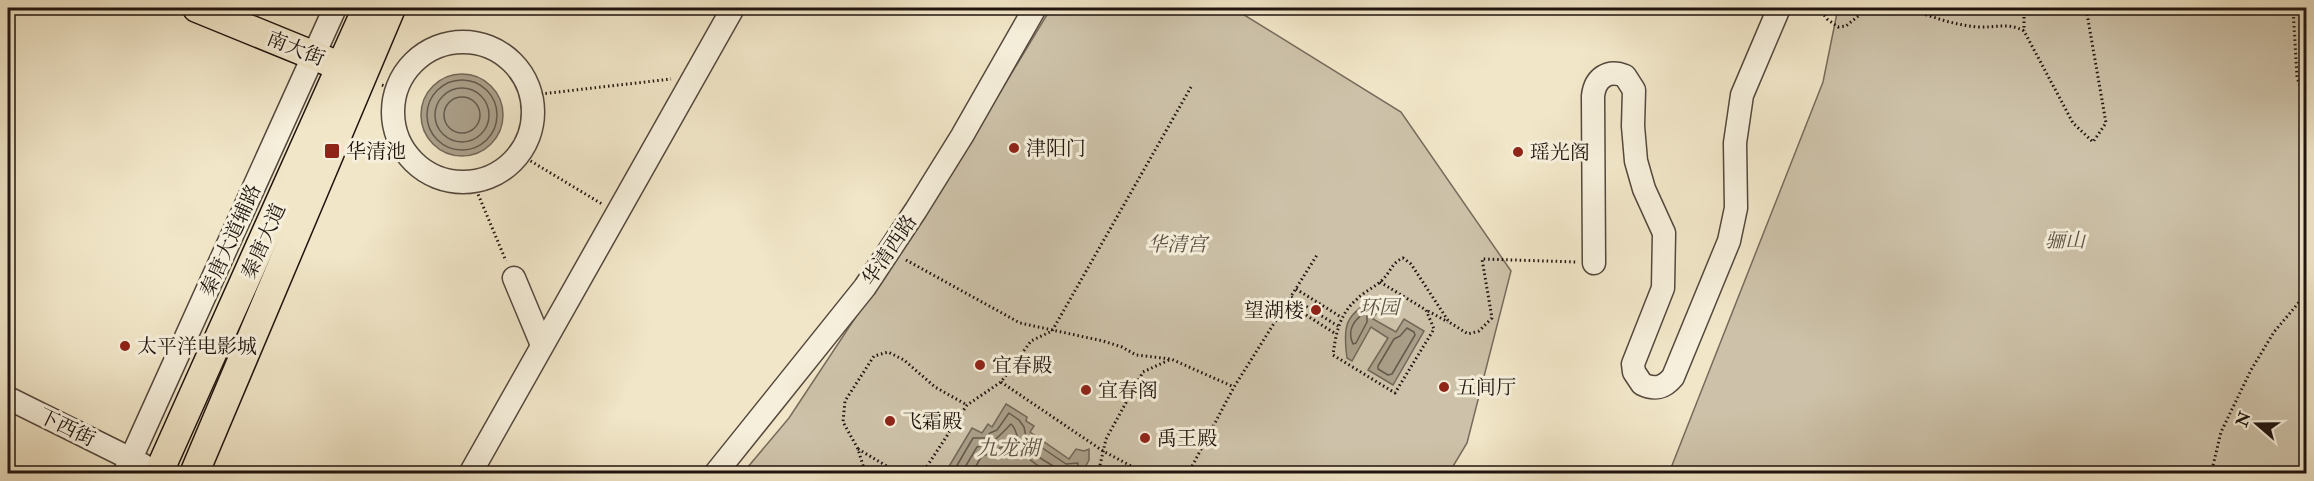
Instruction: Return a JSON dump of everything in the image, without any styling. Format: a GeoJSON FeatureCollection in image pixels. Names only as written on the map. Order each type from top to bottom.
{"type":"FeatureCollection","features":[{"type":"Feature","properties":{"kind":"main road","name":"南大街"},"geometry":{"type":"LineString","coordinates":[[197,8],[351,71]]}},
{"type":"Feature","properties":{"kind":"main road","name":"秦唐大道"},"geometry":{"type":"LineString","coordinates":[[194,474],[351,71],[367,8]]}},
{"type":"Feature","properties":{"kind":"main road","name":"秦唐大道"},"geometry":{"type":"LineString","coordinates":[[158,473],[351,71],[391,8]]}},
{"type":"Feature","properties":{"kind":"street","name":"秦唐大道辅路"},"geometry":{"type":"LineString","coordinates":[[128,466],[335,8]]}},
{"type":"Feature","properties":{"kind":"street"},"geometry":{"type":"LineString","coordinates":[[471,474],[733,8]]}},
{"type":"Feature","properties":{"kind":"street","name":"华清西路"},"geometry":{"type":"LineString","coordinates":[[715,474],[865,287],[962,136],[1035,8]]}},
{"type":"Feature","properties":{"kind":"street"},"geometry":{"type":"LineString","coordinates":[[1594,263],[1593,96],[1596,82],[1601,77],[1613,73],[1625,76],[1634,90],[1633,126],[1636,161],[1644,189],[1664,234],[1663,288],[1635,358],[1634,372],[1642,384],[1648,387],[1662,386],[1673,377],[1729,241],[1736,208],[1735,143],[1742,95],[1779,8]]}},
{"type":"Feature","properties":{"kind":"street"},"geometry":{"type":"LineString","coordinates":[[460,41],[484,44],[506,55],[522,72],[532,95],[534,119],[527,143],[519,154],[512,163],[494,175],[473,182],[451,182],[430,175],[412,161],[399,143],[393,122],[393,100],[400,79],[415,59],[436,46],[460,41]]}},
{"type":"Feature","properties":{"kind":"street"},"geometry":{"type":"LineString","coordinates":[[514,278],[542,345]]}},
{"type":"Feature","properties":{"kind":"street","name":"下西街"},"geometry":{"type":"LineString","coordinates":[[8,398],[128,466],[158,473]]}},
{"type":"Feature","properties":{"kind":"path"},"geometry":{"type":"LineString","coordinates":[[1819,8],[1827,19],[1838,27],[1846,26],[1868,8]]}},
{"type":"Feature","properties":{"kind":"path"},"geometry":{"type":"LineString","coordinates":[[1909,8],[1961,25],[1979,27],[2013,25],[2024,31]]}},
{"type":"Feature","properties":{"kind":"path"},"geometry":{"type":"LineString","coordinates":[[2024,8],[2024,31],[2073,123],[2093,142],[2106,123],[2086,8]]}},
{"type":"Feature","properties":{"kind":"path"},"geometry":{"type":"LineString","coordinates":[[2293,8],[2297,77],[2307,104]]}},
{"type":"Feature","properties":{"kind":"path"},"geometry":{"type":"LineString","coordinates":[[532,95],[696,76]]}},
{"type":"Feature","properties":{"kind":"path"},"geometry":{"type":"LineString","coordinates":[[922,474],[967,405],[1001,382],[1031,341],[1052,331],[1191,87]]}},
{"type":"Feature","properties":{"kind":"path"},"geometry":{"type":"LineString","coordinates":[[519,154],[618,213]]}},
{"type":"Feature","properties":{"kind":"path"},"geometry":{"type":"LineString","coordinates":[[473,182],[514,278]]}},
{"type":"Feature","properties":{"kind":"path"},"geometry":{"type":"LineString","coordinates":[[889,251],[1020,323],[1112,344],[1136,356],[1171,359],[1234,387]]}},
{"type":"Feature","properties":{"kind":"path"},"geometry":{"type":"LineString","coordinates":[[1188,474],[1234,387],[1317,255]]}},
{"type":"Feature","properties":{"kind":"path"},"geometry":{"type":"LineString","coordinates":[[1426,310],[1434,329],[1395,393],[1333,355],[1341,317],[1357,299],[1380,282],[1394,263],[1403,258],[1407,260],[1449,322]]}},
{"type":"Feature","properties":{"kind":"path"},"geometry":{"type":"LineString","coordinates":[[1380,282],[1449,322],[1463,333],[1474,333],[1492,318],[1482,259],[1594,263]]}},
{"type":"Feature","properties":{"kind":"path"},"geometry":{"type":"LineString","coordinates":[[1296,289],[1341,317]]}},
{"type":"Feature","properties":{"kind":"path"},"geometry":{"type":"LineString","coordinates":[[2211,474],[2221,432],[2251,370],[2274,332],[2307,294]]}},
{"type":"Feature","properties":{"kind":"path"},"geometry":{"type":"LineString","coordinates":[[1291,297],[1338,326]]}},
{"type":"Feature","properties":{"kind":"path"},"geometry":{"type":"LineString","coordinates":[[1287,303],[1336,334]]}},
{"type":"Feature","properties":{"kind":"path"},"geometry":{"type":"LineString","coordinates":[[861,474],[864,469],[858,449],[843,422],[845,400],[874,356],[888,352],[904,360],[935,387],[967,405]]}},
{"type":"Feature","properties":{"kind":"path"},"geometry":{"type":"LineString","coordinates":[[1098,474],[1106,439],[1143,372],[1171,359]]}},
{"type":"Feature","properties":{"kind":"path"},"geometry":{"type":"LineString","coordinates":[[1001,382],[1103,450],[1146,474]]}},
{"type":"Feature","properties":{"kind":"path"},"geometry":{"type":"LineString","coordinates":[[858,449],[900,474]]}},
{"type":"Feature","properties":{"kind":"green space","name":"华清宫"},"geometry":{"type":"Polygon","coordinates":[[[1051,8],[1233,8],[1401,112],[1511,271],[1467,443],[1449,473],[742,474],[789,418],[955,167],[1051,8]]]}},
{"type":"Feature","properties":{"kind":"green space","name":"骊山"},"geometry":{"type":"Polygon","coordinates":[[[1838,8],[2306,8],[2306,473],[1669,473],[1823,82],[1838,8]]]}},
{"type":"Feature","properties":{"kind":"water"},"geometry":{"type":"Polygon","coordinates":[[[462,74],[478,77],[491,86],[500,99],[503,115],[500,131],[491,144],[478,153],[462,156],[446,153],[433,144],[424,131],[421,115],[424,99],[433,86],[446,77],[462,74]]]}},
{"type":"Feature","properties":{"kind":"water"},"geometry":{"type":"Polygon","coordinates":[[[1373,300],[1381,305],[1373,319],[1396,332],[1404,319],[1424,331],[1393,385],[1368,370],[1388,338],[1371,327],[1352,361],[1347,358],[1345,338],[1348,323],[1356,311],[1373,300]]]}},
{"type":"Feature","properties":{"kind":"water","name":"九龙湖"},"geometry":{"type":"Polygon","coordinates":[[[1006,404],[1027,417],[1026,421],[1034,426],[1030,432],[1069,459],[1076,449],[1084,451],[1089,449],[1089,460],[1082,473],[945,473],[972,428],[982,433],[988,424],[992,427],[1006,404]]]}},
{"type":"Feature","properties":{"kind":"place","name":"津阳门"},"geometry":{"type":"Point","coordinates":[1014,148]}},
{"type":"Feature","properties":{"kind":"place","name":"华清池"},"geometry":{"type":"Point","coordinates":[332,151]}},
{"type":"Feature","properties":{"kind":"place","name":"瑶光阁"},"geometry":{"type":"Point","coordinates":[1518,152]}},
{"type":"Feature","properties":{"kind":"place","name":"望湖楼"},"geometry":{"type":"Point","coordinates":[1316,310]}},
{"type":"Feature","properties":{"kind":"place","name":"太平洋电影城"},"geometry":{"type":"Point","coordinates":[125,346]}},
{"type":"Feature","properties":{"kind":"place","name":"宜春殿"},"geometry":{"type":"Point","coordinates":[980,365]}},
{"type":"Feature","properties":{"kind":"place","name":"五间厅"},"geometry":{"type":"Point","coordinates":[1444,387]}},
{"type":"Feature","properties":{"kind":"place","name":"宜春阁"},"geometry":{"type":"Point","coordinates":[1086,390]}},
{"type":"Feature","properties":{"kind":"place","name":"飞霜殿"},"geometry":{"type":"Point","coordinates":[890,421]}},
{"type":"Feature","properties":{"kind":"place","name":"禹王殿"},"geometry":{"type":"Point","coordinates":[1145,438]}},
{"type":"Feature","properties":{"kind":"park label","name":"环园"},"geometry":{"type":"Point","coordinates":[1379,307]}}]}
